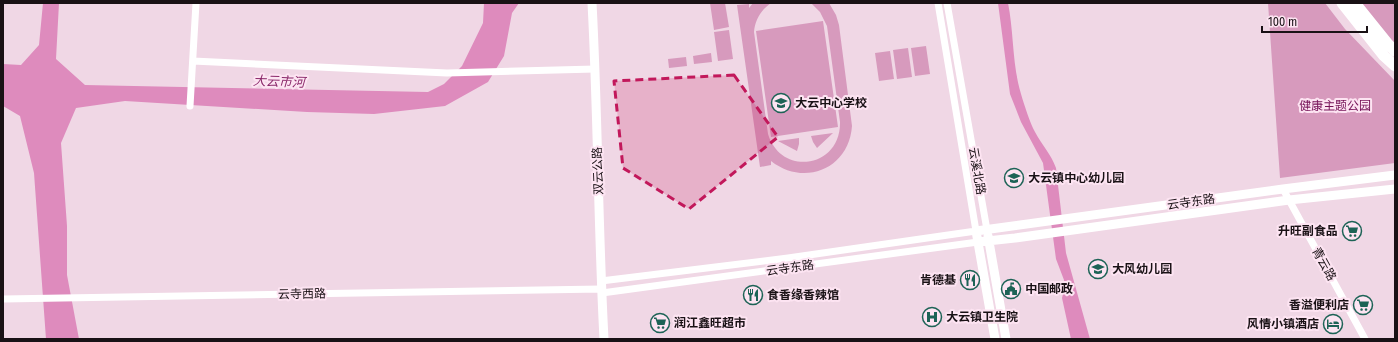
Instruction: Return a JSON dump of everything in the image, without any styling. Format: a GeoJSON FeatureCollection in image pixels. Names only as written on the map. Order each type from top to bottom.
{"type":"FeatureCollection","features":[{"type":"Feature","properties":{"kind":"main road"},"geometry":{"type":"LineString","coordinates":[[1342,3],[1384,56],[1395,66]]}},
{"type":"Feature","properties":{"kind":"main road"},"geometry":{"type":"LineString","coordinates":[[1355,3],[1388,44],[1395,50]]}},
{"type":"Feature","properties":{"kind":"street"},"geometry":{"type":"LineString","coordinates":[[190,106],[196,3]]}},
{"type":"Feature","properties":{"kind":"street","name":"双云公路"},"geometry":{"type":"LineString","coordinates":[[592,3],[604,339]]}},
{"type":"Feature","properties":{"kind":"street","name":"云溪北路"},"geometry":{"type":"LineString","coordinates":[[938,3],[976,231],[996,339]]}},
{"type":"Feature","properties":{"kind":"street","name":"云溪北路"},"geometry":{"type":"LineString","coordinates":[[947,3],[1006,339]]}},
{"type":"Feature","properties":{"kind":"street"},"geometry":{"type":"LineString","coordinates":[[193,61],[447,73],[595,69]]}},
{"type":"Feature","properties":{"kind":"street","name":"云寺东路"},"geometry":{"type":"LineString","coordinates":[[601,288],[802,256],[976,231],[1395,175]]}},
{"type":"Feature","properties":{"kind":"street","name":"青云路"},"geometry":{"type":"LineString","coordinates":[[1283,189],[1365,339]]}},
{"type":"Feature","properties":{"kind":"street","name":"云寺东路"},"geometry":{"type":"LineString","coordinates":[[601,288],[1045,234],[1289,200],[1395,189]]}},
{"type":"Feature","properties":{"kind":"street","name":"云寺西路"},"geometry":{"type":"LineString","coordinates":[[3,299],[601,288]]}},
{"type":"Feature","properties":{"kind":"highlighted area"},"geometry":{"type":"Polygon","coordinates":[[[734,75],[778,137],[689,209],[623,168],[614,81],[734,75]]]}},
{"type":"Feature","properties":{"kind":"green space"},"geometry":{"type":"Polygon","coordinates":[[[710,3],[725,3],[729,27],[714,30],[710,3]]]}},
{"type":"Feature","properties":{"kind":"green space"},"geometry":{"type":"Polygon","coordinates":[[[753,3],[771,3],[759,16],[754,32],[768,134],[775,148],[785,157],[797,161],[809,161],[821,157],[831,149],[838,137],[840,122],[827,26],[820,12],[811,3],[829,3],[836,15],[839,25],[852,126],[849,141],[843,153],[834,163],[823,169],[810,173],[797,173],[784,169],[771,161],[771,165],[760,167],[737,5],[749,4],[749,8],[753,3]]]}},
{"type":"Feature","properties":{"kind":"green space","name":"健康主题公园"},"geometry":{"type":"Polygon","coordinates":[[[1268,3],[1325,3],[1345,29],[1395,81],[1395,163],[1280,178],[1268,3]]]}},
{"type":"Feature","properties":{"kind":"green space"},"geometry":{"type":"Polygon","coordinates":[[[1361,3],[1395,3],[1395,46],[1361,3]]]}},
{"type":"Feature","properties":{"kind":"green space"},"geometry":{"type":"Polygon","coordinates":[[[823,21],[838,127],[771,137],[756,31],[823,21]]]}},
{"type":"Feature","properties":{"kind":"green space"},"geometry":{"type":"Polygon","coordinates":[[[729,30],[733,59],[718,61],[714,32],[729,30]]]}},
{"type":"Feature","properties":{"kind":"green space"},"geometry":{"type":"Polygon","coordinates":[[[926,46],[930,74],[915,76],[911,48],[926,46]]]}},
{"type":"Feature","properties":{"kind":"green space"},"geometry":{"type":"Polygon","coordinates":[[[908,48],[912,77],[897,79],[893,50],[908,48]]]}},
{"type":"Feature","properties":{"kind":"green space"},"geometry":{"type":"Polygon","coordinates":[[[890,51],[894,79],[879,81],[875,53],[890,51]]]}},
{"type":"Feature","properties":{"kind":"green space"},"geometry":{"type":"Polygon","coordinates":[[[711,53],[712,62],[694,64],[693,56],[711,53]]]}},
{"type":"Feature","properties":{"kind":"green space"},"geometry":{"type":"Polygon","coordinates":[[[686,57],[687,66],[669,68],[668,59],[686,57]]]}},
{"type":"Feature","properties":{"kind":"green space"},"geometry":{"type":"Polygon","coordinates":[[[833,133],[817,148],[811,136],[833,133]]]}},
{"type":"Feature","properties":{"kind":"green space"},"geometry":{"type":"Polygon","coordinates":[[[799,138],[797,151],[778,141],[799,138]]]}},
{"type":"Feature","properties":{"kind":"shaded area"},"geometry":{"type":"Polygon","coordinates":[[[43,3],[59,3],[56,59],[85,85],[428,92],[444,84],[462,66],[483,23],[484,3],[519,3],[512,13],[504,56],[488,82],[445,106],[374,114],[307,112],[125,101],[76,108],[61,143],[67,226],[67,275],[79,339],[46,339],[34,173],[20,116],[3,106],[3,64],[21,65],[39,45],[43,3]]]}},
{"type":"Feature","properties":{"kind":"shaded area"},"geometry":{"type":"Polygon","coordinates":[[[998,3],[1008,3],[1016,71],[1021,94],[1033,128],[1052,158],[1056,168],[1066,253],[1090,339],[1071,339],[1062,298],[1064,280],[1056,259],[1043,163],[1021,122],[1010,94],[998,3]]]}},
{"type":"Feature","properties":{"kind":"place","name":"大云中心学校"},"geometry":{"type":"Point","coordinates":[781,103]}},
{"type":"Feature","properties":{"kind":"place","name":"大云镇中心幼儿园"},"geometry":{"type":"Point","coordinates":[1014,178]}},
{"type":"Feature","properties":{"kind":"place","name":"升旺副食品"},"geometry":{"type":"Point","coordinates":[1352,231]}},
{"type":"Feature","properties":{"kind":"place","name":"大风幼儿园"},"geometry":{"type":"Point","coordinates":[1098,269]}},
{"type":"Feature","properties":{"kind":"place","name":"肯德基"},"geometry":{"type":"Point","coordinates":[970,280]}},
{"type":"Feature","properties":{"kind":"place","name":"中国邮政"},"geometry":{"type":"Point","coordinates":[1011,289]}},
{"type":"Feature","properties":{"kind":"place","name":"食香缘香辣馆"},"geometry":{"type":"Point","coordinates":[753,295]}},
{"type":"Feature","properties":{"kind":"place","name":"香溢便利店"},"geometry":{"type":"Point","coordinates":[1363,305]}},
{"type":"Feature","properties":{"kind":"place","name":"大云镇卫生院"},"geometry":{"type":"Point","coordinates":[932,317]}},
{"type":"Feature","properties":{"kind":"place","name":"润江鑫旺超市"},"geometry":{"type":"Point","coordinates":[660,323]}},
{"type":"Feature","properties":{"kind":"place","name":"风情小镇酒店"},"geometry":{"type":"Point","coordinates":[1333,324]}},
{"type":"Feature","properties":{"kind":"water label","name":"大云市河"},"geometry":{"type":"Point","coordinates":[279,81]}}]}
